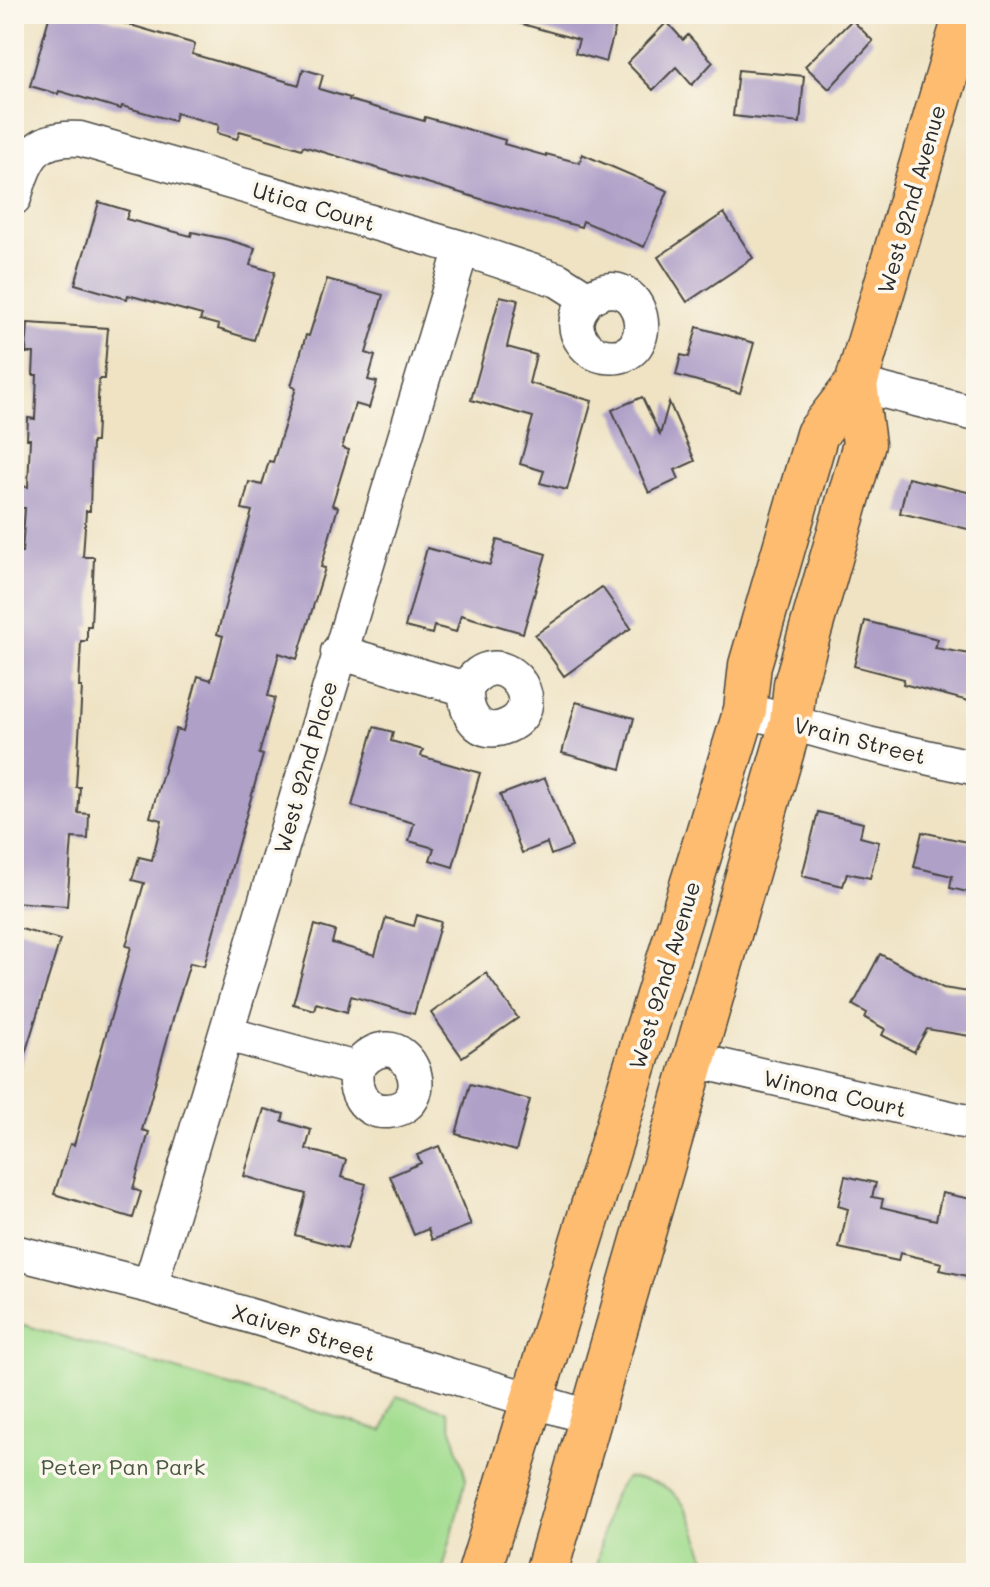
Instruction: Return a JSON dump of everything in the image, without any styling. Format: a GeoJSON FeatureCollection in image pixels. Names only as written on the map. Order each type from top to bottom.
{"type":"FeatureCollection","features":[{"type":"Feature","properties":{"kind":"main road","name":"West 92nd Avenue"},"geometry":{"type":"LineString","coordinates":[[479,1573],[745,710],[750,665],[817,434],[856,384],[968,23]]}},
{"type":"Feature","properties":{"kind":"main road","name":"West 92nd Avenue"},"geometry":{"type":"LineString","coordinates":[[546,1573],[791,723],[795,684],[864,444],[856,384]]}},
{"type":"Feature","properties":{"kind":"street","name":"Utica Court"},"geometry":{"type":"LineString","coordinates":[[14,198],[22,171],[36,149],[59,138],[80,139],[462,248],[558,280],[588,299]]}},
{"type":"Feature","properties":{"kind":"street","name":"West 92nd Place"},"geometry":{"type":"LineString","coordinates":[[150,1286],[338,652],[462,248]]}},
{"type":"Feature","properties":{"kind":"street"},"geometry":{"type":"LineString","coordinates":[[856,384],[976,414]]}},
{"type":"Feature","properties":{"kind":"street"},"geometry":{"type":"LineString","coordinates":[[338,652],[466,689]]}},
{"type":"Feature","properties":{"kind":"street","name":"Vrain Street"},"geometry":{"type":"LineString","coordinates":[[745,710],[868,744],[976,768]]}},
{"type":"Feature","properties":{"kind":"street"},"geometry":{"type":"LineString","coordinates":[[227,1034],[356,1069]]}},
{"type":"Feature","properties":{"kind":"street","name":"Winona Court"},"geometry":{"type":"LineString","coordinates":[[694,1060],[976,1124]]}},
{"type":"Feature","properties":{"kind":"street","name":"Xaiver Street"},"geometry":{"type":"LineString","coordinates":[[14,1252],[150,1286],[592,1418]]}},
{"type":"Feature","properties":{"kind":"green space","name":"Peter Pan Park"},"geometry":{"type":"Polygon","coordinates":[[[14,1322],[383,1431],[396,1396],[447,1411],[466,1479],[442,1573],[14,1573],[14,1322]]]}},
{"type":"Feature","properties":{"kind":"green space"},"geometry":{"type":"Polygon","coordinates":[[[626,1478],[647,1480],[676,1495],[693,1521],[710,1573],[595,1573],[608,1510],[626,1478]]]}},
{"type":"Feature","properties":{"kind":"building"},"geometry":{"type":"Polygon","coordinates":[[[50,14],[93,14],[195,44],[192,54],[299,85],[303,69],[323,75],[319,89],[349,100],[424,121],[425,117],[505,140],[504,144],[546,156],[580,163],[582,154],[668,191],[644,247],[583,221],[581,227],[303,146],[302,149],[240,131],[237,139],[217,133],[219,125],[176,113],[174,121],[30,86],[50,14]]]}},
{"type":"Feature","properties":{"kind":"building"},"geometry":{"type":"Polygon","coordinates":[[[509,14],[619,14],[606,62],[575,53],[579,40],[508,20],[509,14]]]}},
{"type":"Feature","properties":{"kind":"building"},"geometry":{"type":"Polygon","coordinates":[[[852,20],[873,41],[829,89],[805,66],[852,20]]]}},
{"type":"Feature","properties":{"kind":"building"},"geometry":{"type":"Polygon","coordinates":[[[667,22],[683,40],[688,35],[713,62],[692,85],[676,67],[653,90],[627,63],[667,22]]]}},
{"type":"Feature","properties":{"kind":"building"},"geometry":{"type":"Polygon","coordinates":[[[738,70],[804,76],[800,123],[733,116],[738,70]]]}},
{"type":"Feature","properties":{"kind":"building"},"geometry":{"type":"Polygon","coordinates":[[[99,202],[129,211],[126,219],[255,248],[250,265],[275,272],[254,340],[218,329],[219,325],[200,320],[202,315],[75,284],[99,202]]]}},
{"type":"Feature","properties":{"kind":"building"},"geometry":{"type":"Polygon","coordinates":[[[724,213],[753,258],[687,302],[658,257],[724,213]]]}},
{"type":"Feature","properties":{"kind":"building"},"geometry":{"type":"Polygon","coordinates":[[[327,279],[383,295],[366,353],[375,356],[368,380],[377,382],[369,408],[355,404],[342,448],[349,450],[332,505],[338,507],[321,567],[325,568],[297,659],[279,653],[268,696],[275,698],[259,754],[263,755],[204,966],[190,963],[142,1130],[149,1132],[133,1189],[141,1192],[133,1218],[54,1194],[70,1144],[74,1145],[131,947],[126,946],[144,883],[132,880],[139,857],[152,860],[162,820],[150,817],[176,729],[183,731],[198,676],[211,680],[223,636],[217,634],[252,511],[242,509],[249,482],[262,485],[269,461],[273,462],[296,388],[291,386],[306,335],[309,336],[327,279]]]}},
{"type":"Feature","properties":{"kind":"building"},"geometry":{"type":"Polygon","coordinates":[[[500,296],[518,300],[507,347],[536,355],[529,383],[592,401],[567,490],[540,483],[544,471],[520,464],[533,417],[471,400],[500,296]]]}},
{"type":"Feature","properties":{"kind":"building"},"geometry":{"type":"Polygon","coordinates":[[[28,323],[108,328],[104,379],[99,379],[96,442],[92,442],[90,511],[86,511],[83,557],[94,557],[91,626],[87,626],[87,641],[81,641],[79,687],[82,687],[76,787],[80,787],[78,813],[89,814],[88,839],[72,838],[67,906],[14,902],[14,683],[17,683],[19,638],[14,637],[14,552],[22,552],[25,508],[19,508],[20,486],[28,487],[28,418],[35,419],[37,375],[33,375],[34,353],[26,353],[28,323]]]}},
{"type":"Feature","properties":{"kind":"building"},"geometry":{"type":"Polygon","coordinates":[[[697,327],[754,343],[740,393],[676,375],[681,355],[689,357],[697,327]]]}},
{"type":"Feature","properties":{"kind":"building"},"geometry":{"type":"Polygon","coordinates":[[[642,397],[660,435],[669,402],[695,461],[675,470],[679,479],[649,493],[612,410],[642,397]]]}},
{"type":"Feature","properties":{"kind":"building"},"geometry":{"type":"Polygon","coordinates":[[[908,478],[976,494],[976,531],[900,513],[908,478]]]}},
{"type":"Feature","properties":{"kind":"building"},"geometry":{"type":"Polygon","coordinates":[[[497,540],[546,554],[523,633],[461,615],[456,632],[434,626],[432,634],[405,627],[427,548],[490,565],[497,540]]]}},
{"type":"Feature","properties":{"kind":"building"},"geometry":{"type":"Polygon","coordinates":[[[602,587],[631,628],[564,676],[535,635],[602,587]]]}},
{"type":"Feature","properties":{"kind":"building"},"geometry":{"type":"Polygon","coordinates":[[[865,621],[938,639],[935,648],[976,655],[976,703],[903,684],[904,679],[854,666],[865,621]]]}},
{"type":"Feature","properties":{"kind":"building"},"geometry":{"type":"Polygon","coordinates":[[[576,702],[634,718],[621,769],[562,753],[576,702]]]}},
{"type":"Feature","properties":{"kind":"building"},"geometry":{"type":"Polygon","coordinates":[[[374,727],[393,732],[391,741],[423,750],[421,756],[480,773],[453,867],[430,860],[434,848],[409,841],[414,823],[352,806],[374,727]]]}},
{"type":"Feature","properties":{"kind":"building"},"geometry":{"type":"Polygon","coordinates":[[[545,778],[572,847],[551,855],[547,843],[522,853],[500,795],[545,778]]]}},
{"type":"Feature","properties":{"kind":"building"},"geometry":{"type":"Polygon","coordinates":[[[818,812],[863,823],[860,837],[879,842],[870,878],[847,873],[843,886],[802,876],[818,812]]]}},
{"type":"Feature","properties":{"kind":"building"},"geometry":{"type":"Polygon","coordinates":[[[922,832],[976,844],[976,894],[950,888],[952,876],[914,867],[922,832]]]}},
{"type":"Feature","properties":{"kind":"building"},"geometry":{"type":"Polygon","coordinates":[[[417,915],[441,922],[414,1014],[351,996],[347,1012],[316,1003],[314,1010],[293,1004],[315,925],[335,931],[332,943],[375,955],[386,918],[414,926],[417,915]]]}},
{"type":"Feature","properties":{"kind":"building"},"geometry":{"type":"Polygon","coordinates":[[[14,927],[60,940],[20,1070],[14,1069],[14,927]]]}},
{"type":"Feature","properties":{"kind":"building"},"geometry":{"type":"Polygon","coordinates":[[[880,954],[943,988],[976,993],[976,1037],[927,1029],[914,1052],[882,1035],[885,1029],[865,1018],[867,1013],[853,1005],[880,954]]]}},
{"type":"Feature","properties":{"kind":"building"},"geometry":{"type":"Polygon","coordinates":[[[486,973],[518,1018],[462,1057],[431,1013],[486,973]]]}},
{"type":"Feature","properties":{"kind":"building"},"geometry":{"type":"Polygon","coordinates":[[[470,1084],[530,1100],[516,1151],[456,1134],[470,1084]]]}},
{"type":"Feature","properties":{"kind":"building"},"geometry":{"type":"Polygon","coordinates":[[[264,1109],[284,1114],[282,1121],[311,1130],[306,1149],[346,1160],[341,1177],[366,1184],[347,1249],[295,1235],[306,1194],[244,1176],[264,1109]]]}},
{"type":"Feature","properties":{"kind":"building"},"geometry":{"type":"Polygon","coordinates":[[[439,1146],[471,1225],[432,1240],[428,1229],[414,1235],[390,1176],[421,1163],[417,1155],[439,1146]]]}},
{"type":"Feature","properties":{"kind":"building"},"geometry":{"type":"Polygon","coordinates":[[[845,1176],[876,1183],[872,1197],[883,1199],[881,1207],[936,1220],[942,1193],[976,1200],[976,1278],[940,1270],[942,1263],[900,1253],[898,1261],[839,1248],[848,1209],[838,1206],[845,1176]]]}}]}
